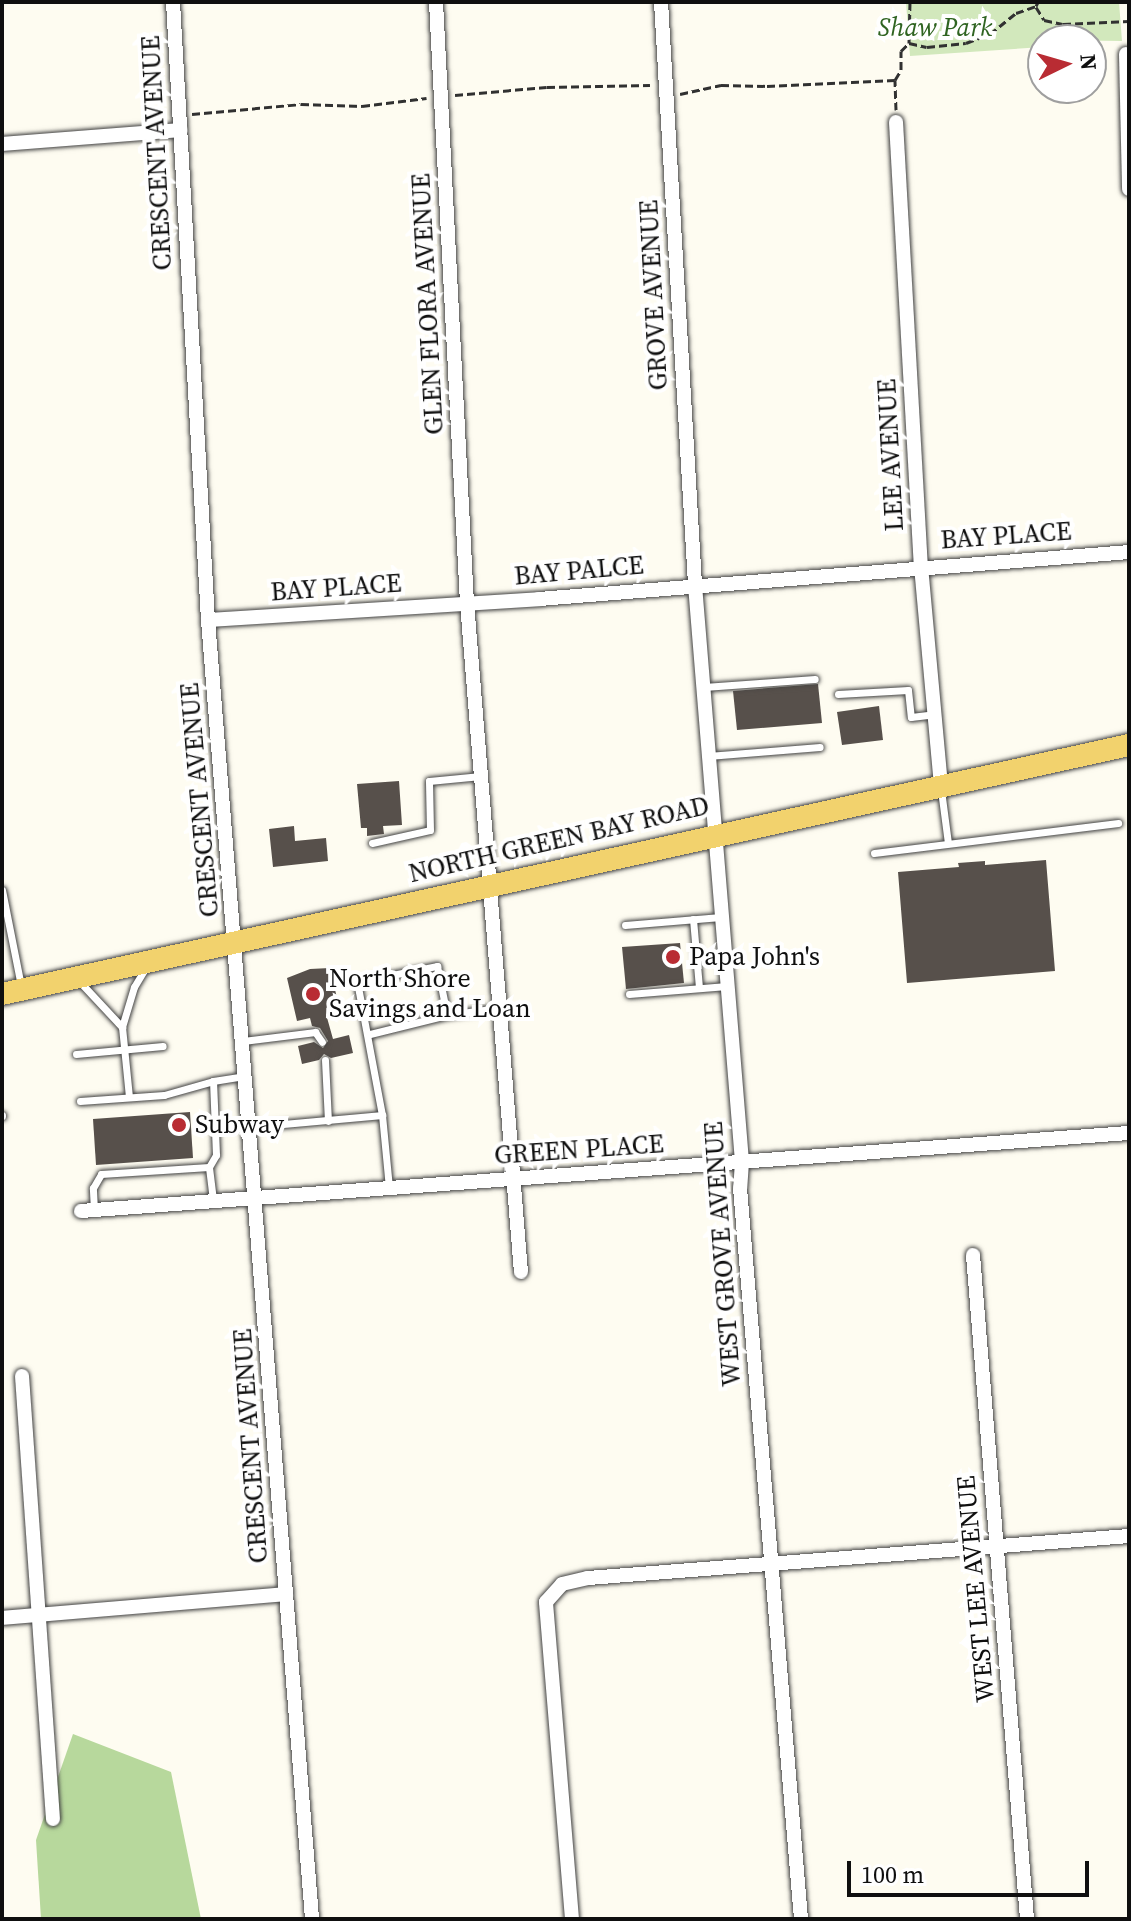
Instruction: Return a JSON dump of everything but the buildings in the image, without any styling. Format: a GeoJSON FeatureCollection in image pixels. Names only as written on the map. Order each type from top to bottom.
{"type":"FeatureCollection","features":[{"type":"Feature","properties":{"kind":"main road","name":"NORTH GREEN BAY ROAD"},"geometry":{"type":"LineString","coordinates":[[12,992],[714,834],[1129,745]]}},
{"type":"Feature","properties":{"kind":"street","name":"CRESCENT AVENUE"},"geometry":{"type":"LineString","coordinates":[[173,2],[208,620],[312,1919]]}},
{"type":"Feature","properties":{"kind":"street","name":"GLEN FLORA AVENUE"},"geometry":{"type":"LineString","coordinates":[[436,2],[467,603],[521,1272]]}},
{"type":"Feature","properties":{"kind":"street","name":"GROVE AVENUE"},"geometry":{"type":"LineString","coordinates":[[661,2],[695,585]]}},
{"type":"Feature","properties":{"kind":"street"},"geometry":{"type":"LineString","coordinates":[[1126,54],[1129,189]]}},
{"type":"Feature","properties":{"kind":"street"},"geometry":{"type":"LineString","coordinates":[[2,144],[180,122]]}},
{"type":"Feature","properties":{"kind":"street","name":"LEE AVENUE"},"geometry":{"type":"LineString","coordinates":[[896,122],[921,566],[941,785]]}},
{"type":"Feature","properties":{"kind":"street","name":"BAY PLACE"},"geometry":{"type":"LineString","coordinates":[[695,585],[1129,552]]}},
{"type":"Feature","properties":{"kind":"street","name":"BAY PALCE"},"geometry":{"type":"LineString","coordinates":[[467,603],[695,585]]}},
{"type":"Feature","properties":{"kind":"street","name":"WEST GROVE AVENUE"},"geometry":{"type":"LineString","coordinates":[[695,585],[742,1162],[740,1188],[801,1919]]}},
{"type":"Feature","properties":{"kind":"street","name":"BAY PLACE"},"geometry":{"type":"LineString","coordinates":[[208,620],[467,603]]}},
{"type":"Feature","properties":{"kind":"street","name":"GREEN PLACE"},"geometry":{"type":"LineString","coordinates":[[88,1211],[1129,1133]]}},
{"type":"Feature","properties":{"kind":"street","name":"WEST LEE AVENUE"},"geometry":{"type":"LineString","coordinates":[[973,1255],[1027,1919]]}},
{"type":"Feature","properties":{"kind":"street"},"geometry":{"type":"LineString","coordinates":[[22,1376],[53,1819]]}},
{"type":"Feature","properties":{"kind":"street"},"geometry":{"type":"LineString","coordinates":[[572,1919],[546,1602],[562,1584],[588,1578],[1129,1536]]}},
{"type":"Feature","properties":{"kind":"street"},"geometry":{"type":"LineString","coordinates":[[2,1618],[286,1594]]}},
{"type":"Feature","properties":{"kind":"lane"},"geometry":{"type":"LineString","coordinates":[[704,687],[815,679]]}},
{"type":"Feature","properties":{"kind":"lane"},"geometry":{"type":"LineString","coordinates":[[838,694],[908,690],[911,717],[934,714]]}},
{"type":"Feature","properties":{"kind":"lane"},"geometry":{"type":"LineString","coordinates":[[708,756],[820,747]]}},
{"type":"Feature","properties":{"kind":"lane"},"geometry":{"type":"LineString","coordinates":[[372,843],[430,830],[429,781],[481,776]]}},
{"type":"Feature","properties":{"kind":"lane"},"geometry":{"type":"LineString","coordinates":[[941,785],[948,843]]}},
{"type":"Feature","properties":{"kind":"lane"},"geometry":{"type":"LineString","coordinates":[[874,853],[1118,823]]}},
{"type":"Feature","properties":{"kind":"lane"},"geometry":{"type":"LineString","coordinates":[[2,890],[12,992]]}},
{"type":"Feature","properties":{"kind":"lane"},"geometry":{"type":"LineString","coordinates":[[625,925],[721,917]]}},
{"type":"Feature","properties":{"kind":"lane"},"geometry":{"type":"LineString","coordinates":[[693,919],[699,988]]}},
{"type":"Feature","properties":{"kind":"lane"},"geometry":{"type":"LineString","coordinates":[[129,1097],[122,1027],[134,987],[150,960]]}},
{"type":"Feature","properties":{"kind":"lane"},"geometry":{"type":"LineString","coordinates":[[389,1188],[370,1034],[357,982],[437,966],[447,1015]]}},
{"type":"Feature","properties":{"kind":"lane"},"geometry":{"type":"LineString","coordinates":[[74,977],[96,996],[122,1027]]}},
{"type":"Feature","properties":{"kind":"lane"},"geometry":{"type":"LineString","coordinates":[[629,994],[727,986]]}},
{"type":"Feature","properties":{"kind":"lane"},"geometry":{"type":"LineString","coordinates":[[370,1034],[447,1015],[499,1008]]}},
{"type":"Feature","properties":{"kind":"lane"},"geometry":{"type":"LineString","coordinates":[[243,1041],[315,1032],[322,1042]]}},
{"type":"Feature","properties":{"kind":"lane"},"geometry":{"type":"LineString","coordinates":[[76,1054],[163,1046]]}},
{"type":"Feature","properties":{"kind":"lane"},"geometry":{"type":"LineString","coordinates":[[325,1060],[328,1121]]}},
{"type":"Feature","properties":{"kind":"lane"},"geometry":{"type":"LineString","coordinates":[[80,1101],[164,1095],[213,1081],[246,1076]]}},
{"type":"Feature","properties":{"kind":"lane"},"geometry":{"type":"LineString","coordinates":[[213,1081],[216,1155],[209,1167],[213,1201]]}},
{"type":"Feature","properties":{"kind":"lane"},"geometry":{"type":"LineString","coordinates":[[250,1127],[382,1115]]}},
{"type":"Feature","properties":{"kind":"lane"},"geometry":{"type":"LineString","coordinates":[[88,1211],[93,1188],[101,1174],[209,1167]]}},
{"type":"Feature","properties":{"kind":"path"},"geometry":{"type":"LineString","coordinates":[[896,122],[895,80],[901,70],[901,51],[909,43],[910,2]]}},
{"type":"Feature","properties":{"kind":"path"},"geometry":{"type":"LineString","coordinates":[[909,43],[927,47],[966,43],[990,34],[1016,13],[1037,4],[1044,20],[1063,24],[1129,21]]}},
{"type":"Feature","properties":{"kind":"path"},"geometry":{"type":"LineString","coordinates":[[180,122],[301,104],[362,106],[496,90],[645,83],[677,94],[721,85],[895,80]]}},
{"type":"Feature","properties":{"kind":"green space","name":"Shaw Park"},"geometry":{"type":"Polygon","coordinates":[[[906,2],[1119,2],[1122,41],[1107,41],[1107,24],[1027,24],[1027,48],[910,56],[906,2]]]}},
{"type":"Feature","properties":{"kind":"green space"},"geometry":{"type":"Polygon","coordinates":[[[73,1734],[171,1772],[201,1919],[41,1919],[36,1840],[73,1734]]]}},
{"type":"Feature","properties":{"kind":"place","name":"Papa John's"},"geometry":{"type":"Point","coordinates":[673,957]}},
{"type":"Feature","properties":{"kind":"place","name":"North Shore Savings and Loan"},"geometry":{"type":"Point","coordinates":[313,994]}},
{"type":"Feature","properties":{"kind":"place","name":"Subway"},"geometry":{"type":"Point","coordinates":[179,1125]}}]}
